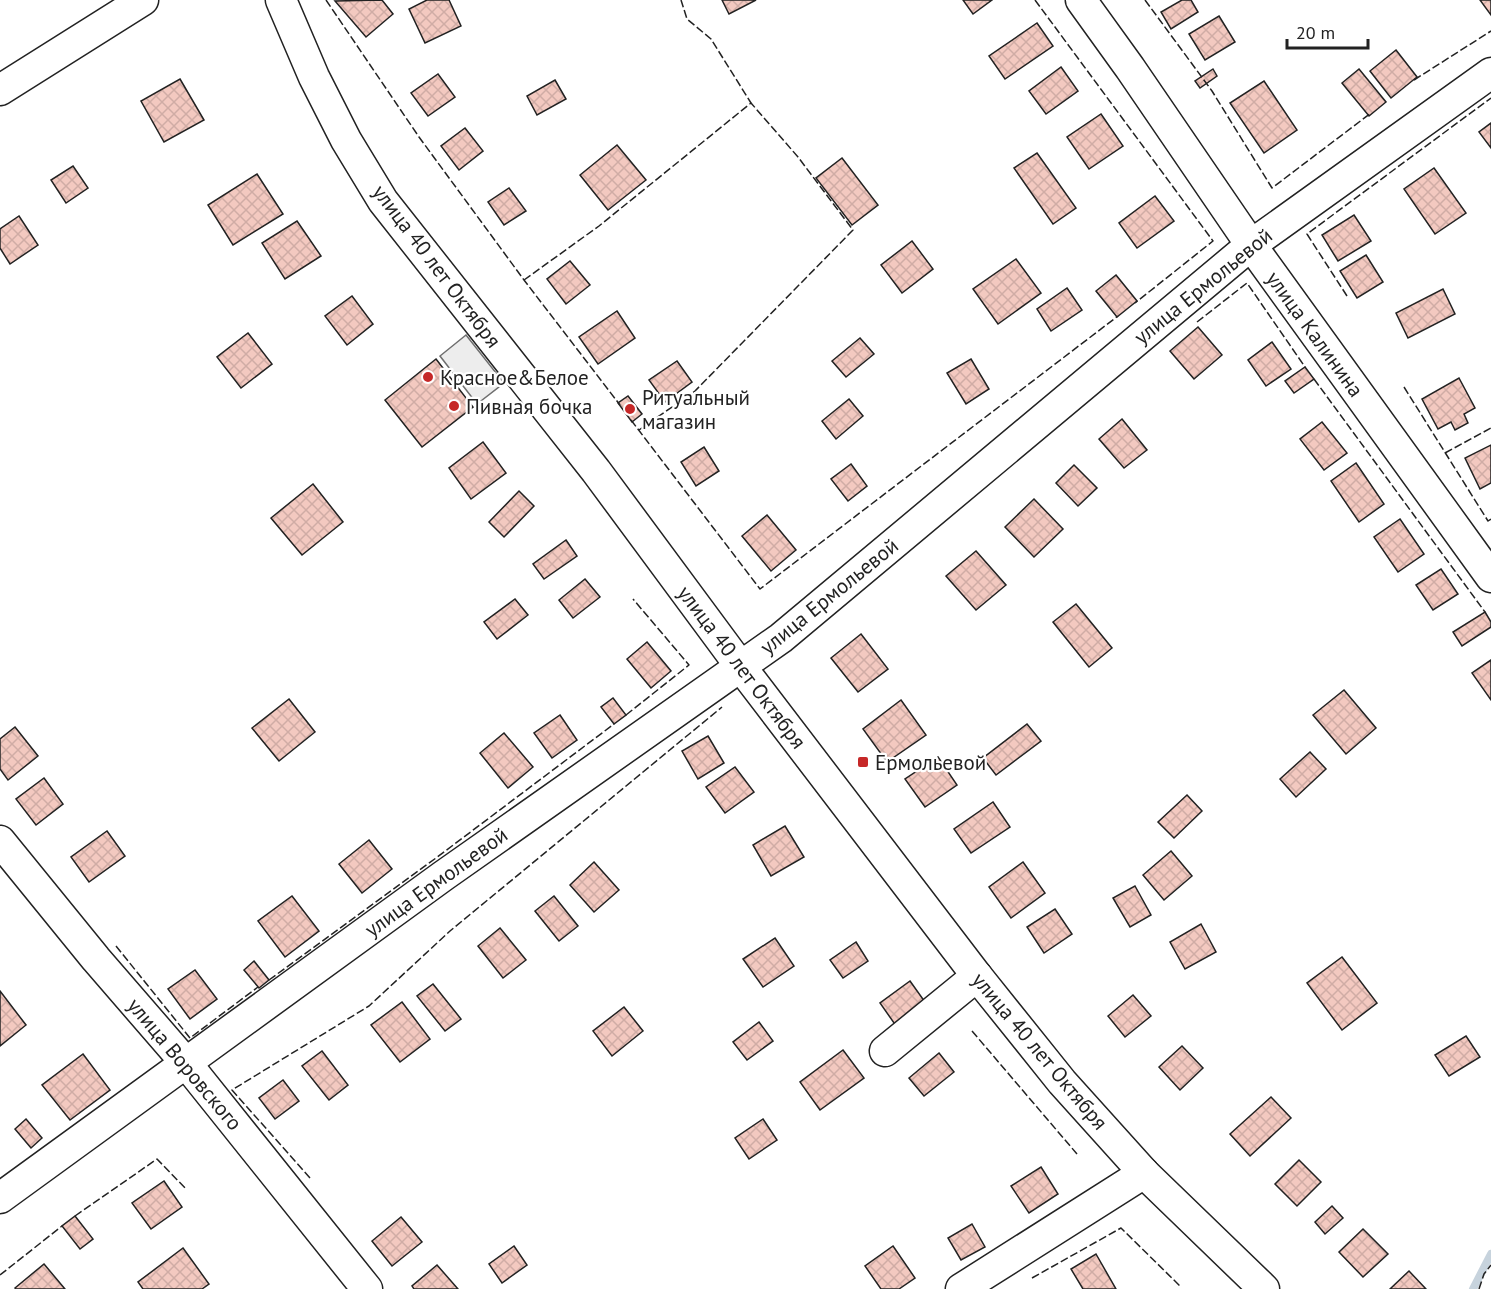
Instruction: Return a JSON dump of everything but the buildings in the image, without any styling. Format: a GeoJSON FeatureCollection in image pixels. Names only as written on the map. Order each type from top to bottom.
{"type":"FeatureCollection","features":[{"type":"Feature","properties":{"kind":"street"},"geometry":{"type":"LineString","coordinates":[[0,90],[143,0]]}},
{"type":"Feature","properties":{"kind":"street","name":"улица 40 лет Октября"},"geometry":{"type":"LineString","coordinates":[[281,0],[314,77],[346,140],[383,201],[596,471],[741,667],[977,976],[1062,1082],[1144,1173],[1264,1289]]}},
{"type":"Feature","properties":{"kind":"street","name":"улица Калинина"},"geometry":{"type":"LineString","coordinates":[[1081,0],[1251,245],[1491,577]]}},
{"type":"Feature","properties":{"kind":"street","name":"улица Ермольевой"},"geometry":{"type":"LineString","coordinates":[[0,1198],[443,876],[781,638],[1251,245],[1491,73]]}},
{"type":"Feature","properties":{"kind":"street","name":"улица Воровского"},"geometry":{"type":"LineString","coordinates":[[0,841],[96,959],[186,1063],[367,1289]]}},
{"type":"Feature","properties":{"kind":"street"},"geometry":{"type":"LineString","coordinates":[[885,1051],[977,976]]}},
{"type":"Feature","properties":{"kind":"street"},"geometry":{"type":"LineString","coordinates":[[961,1289],[1144,1173]]}},
{"type":"Feature","properties":{"kind":"shaded area"},"geometry":{"type":"Polygon","coordinates":[[[466,335],[504,383],[477,404],[440,356],[466,335]]]}},
{"type":"Feature","properties":{"kind":"waterway"},"geometry":{"type":"LineString","coordinates":[[1473,1289],[1491,1254]]}},
{"type":"Feature","properties":{"kind":"fence"},"geometry":{"type":"LineString","coordinates":[[326,0],[419,137],[620,405]]}},
{"type":"Feature","properties":{"kind":"fence"},"geometry":{"type":"LineString","coordinates":[[524,280],[599,226],[751,103],[711,39],[687,19],[681,0]]}},
{"type":"Feature","properties":{"kind":"fence"},"geometry":{"type":"LineString","coordinates":[[1035,0],[1213,241],[1135,303]]}},
{"type":"Feature","properties":{"kind":"fence"},"geometry":{"type":"LineString","coordinates":[[1145,0],[1212,91],[1272,188],[1371,113]]}},
{"type":"Feature","properties":{"kind":"fence"},"geometry":{"type":"LineString","coordinates":[[1414,80],[1491,31]]}},
{"type":"Feature","properties":{"kind":"fence"},"geometry":{"type":"LineString","coordinates":[[1347,296],[1307,234],[1491,98]]}},
{"type":"Feature","properties":{"kind":"fence"},"geometry":{"type":"LineString","coordinates":[[639,430],[695,391],[853,230],[798,157],[751,103]]}},
{"type":"Feature","properties":{"kind":"fence"},"geometry":{"type":"LineString","coordinates":[[1197,322],[1247,283],[1305,367]]}},
{"type":"Feature","properties":{"kind":"fence"},"geometry":{"type":"LineString","coordinates":[[631,420],[760,589],[1118,316]]}},
{"type":"Feature","properties":{"kind":"fence"},"geometry":{"type":"LineString","coordinates":[[1314,379],[1485,612]]}},
{"type":"Feature","properties":{"kind":"fence"},"geometry":{"type":"LineString","coordinates":[[1404,387],[1488,521],[1491,519]]}},
{"type":"Feature","properties":{"kind":"fence"},"geometry":{"type":"LineString","coordinates":[[1445,453],[1491,428]]}},
{"type":"Feature","properties":{"kind":"fence"},"geometry":{"type":"LineString","coordinates":[[626,715],[689,665],[633,599]]}},
{"type":"Feature","properties":{"kind":"fence"},"geometry":{"type":"LineString","coordinates":[[310,1178],[232,1090],[369,1006],[450,931],[722,707]]}},
{"type":"Feature","properties":{"kind":"fence"},"geometry":{"type":"LineString","coordinates":[[269,980],[614,724]]}},
{"type":"Feature","properties":{"kind":"fence"},"geometry":{"type":"LineString","coordinates":[[116,946],[190,1038],[258,987]]}},
{"type":"Feature","properties":{"kind":"fence"},"geometry":{"type":"LineString","coordinates":[[972,1031],[1077,1154]]}},
{"type":"Feature","properties":{"kind":"fence"},"geometry":{"type":"LineString","coordinates":[[75,1216],[157,1159],[187,1190]]}},
{"type":"Feature","properties":{"kind":"fence"},"geometry":{"type":"LineString","coordinates":[[0,1275],[62,1226]]}},
{"type":"Feature","properties":{"kind":"fence"},"geometry":{"type":"LineString","coordinates":[[1032,1278],[1121,1228],[1180,1286]]}},
{"type":"Feature","properties":{"kind":"fence"},"geometry":{"type":"LineString","coordinates":[[1479,1289],[1484,1274],[1491,1265]]}},
{"type":"Feature","properties":{"kind":"place","name":"Красное&Белое"},"geometry":{"type":"Point","coordinates":[428,377]}},
{"type":"Feature","properties":{"kind":"place","name":"Пивная бочка"},"geometry":{"type":"Point","coordinates":[454,406]}},
{"type":"Feature","properties":{"kind":"place","name":"Ритуальный магазин"},"geometry":{"type":"Point","coordinates":[630,409]}},
{"type":"Feature","properties":{"kind":"place","name":"Ермольевой"},"geometry":{"type":"Point","coordinates":[863,762]}}]}
